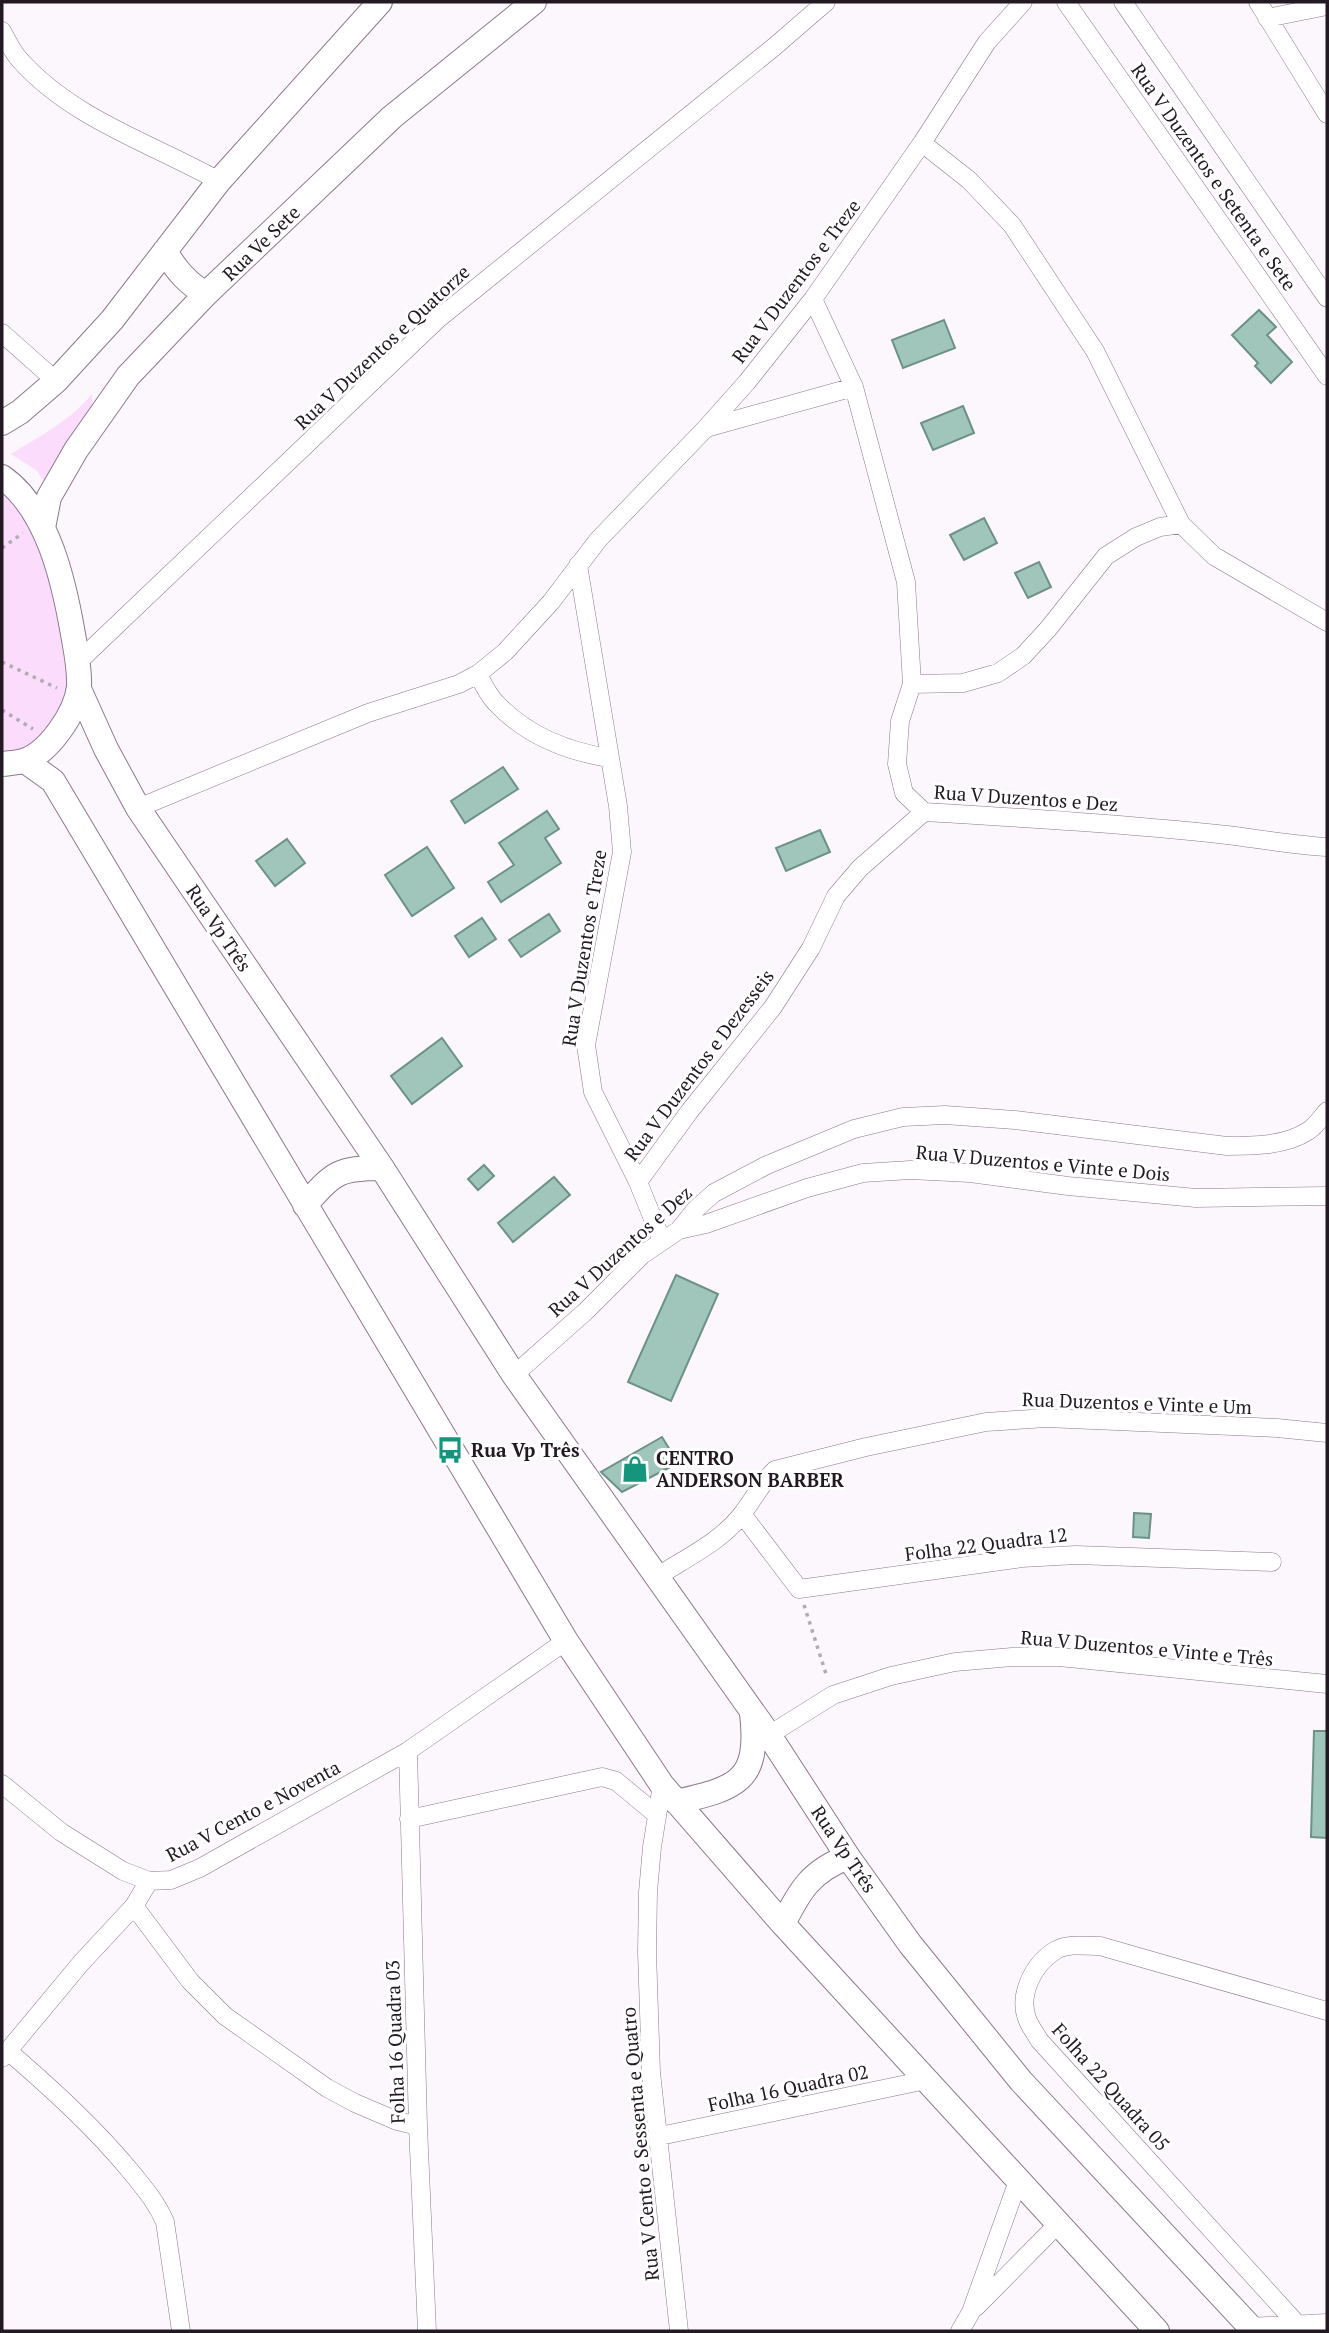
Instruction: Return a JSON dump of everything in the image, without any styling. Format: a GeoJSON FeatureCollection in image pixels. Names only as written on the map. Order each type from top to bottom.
{"type":"FeatureCollection","features":[{"type":"Feature","properties":{"kind":"main road"},"geometry":{"type":"LineString","coordinates":[[2,423],[20,412],[56,381],[112,320],[219,181],[380,2]]}},
{"type":"Feature","properties":{"kind":"main road","name":"Rua Ve Sete"},"geometry":{"type":"LineString","coordinates":[[35,529],[76,450],[128,376],[206,294],[392,117],[534,2]]}},
{"type":"Feature","properties":{"kind":"main road"},"geometry":{"type":"LineString","coordinates":[[165,251],[184,279],[206,294]]}},
{"type":"Feature","properties":{"kind":"main road"},"geometry":{"type":"LineString","coordinates":[[2,477],[29,504],[35,529],[65,587],[78,662],[66,722],[46,749],[13,762]]}},
{"type":"Feature","properties":{"kind":"main road","name":"Rua Vp Três"},"geometry":{"type":"LineString","coordinates":[[73,691],[138,808],[382,1168],[514,1376],[769,1735],[848,1857],[910,1944],[1021,2081],[1252,2329]]}},
{"type":"Feature","properties":{"kind":"main road"},"geometry":{"type":"LineString","coordinates":[[13,762],[53,781],[566,1641],[665,1801],[783,1924],[1157,2331]]}},
{"type":"Feature","properties":{"kind":"main road"},"geometry":{"type":"LineString","coordinates":[[305,1205],[332,1177],[345,1171],[382,1168]]}},
{"type":"Feature","properties":{"kind":"main road"},"geometry":{"type":"LineString","coordinates":[[665,1801],[715,1793],[734,1785],[747,1769],[753,1756],[755,1740],[752,1713]]}},
{"type":"Feature","properties":{"kind":"main road"},"geometry":{"type":"LineString","coordinates":[[783,1924],[797,1896],[817,1872],[848,1857]]}},
{"type":"Feature","properties":{"kind":"street","name":"Rua V Duzentos e Quatorze"},"geometry":{"type":"LineString","coordinates":[[78,662],[438,319],[775,47],[826,2]]}},
{"type":"Feature","properties":{"kind":"street","name":"Rua V Duzentos e Treze"},"geometry":{"type":"LineString","coordinates":[[138,808],[369,713],[459,684],[478,674],[505,652],[551,602],[607,530],[747,382],[813,299],[922,143],[987,42],[1023,2]]}},
{"type":"Feature","properties":{"kind":"street","name":"Rua V Duzentos e Setenta e Sete"},"geometry":{"type":"LineString","coordinates":[[1066,2],[1327,376]]}},
{"type":"Feature","properties":{"kind":"street"},"geometry":{"type":"LineString","coordinates":[[1123,2],[1327,298]]}},
{"type":"Feature","properties":{"kind":"street"},"geometry":{"type":"LineString","coordinates":[[1327,6],[1263,10],[1327,114]]}},
{"type":"Feature","properties":{"kind":"street"},"geometry":{"type":"LineString","coordinates":[[2,31],[18,58],[60,96],[100,122],[219,181]]}},
{"type":"Feature","properties":{"kind":"street"},"geometry":{"type":"LineString","coordinates":[[922,143],[970,180],[1012,225],[1041,267],[1095,351],[1181,524],[1214,556],[1327,622]]}},
{"type":"Feature","properties":{"kind":"street","name":"Rua V Duzentos e Dez"},"geometry":{"type":"LineString","coordinates":[[813,299],[854,387],[906,582],[912,684],[900,721],[897,764],[904,793],[924,812],[1227,835],[1327,847]]}},
{"type":"Feature","properties":{"kind":"street"},"geometry":{"type":"LineString","coordinates":[[2,333],[56,381]]}},
{"type":"Feature","properties":{"kind":"street"},"geometry":{"type":"LineString","coordinates":[[706,428],[854,387]]}},
{"type":"Feature","properties":{"kind":"street"},"geometry":{"type":"LineString","coordinates":[[912,684],[963,683],[998,673],[1023,656],[1048,629],[1106,556],[1136,537],[1160,527],[1181,524]]}},
{"type":"Feature","properties":{"kind":"street","name":"Rua V Duzentos e Treze"},"geometry":{"type":"LineString","coordinates":[[578,565],[618,806],[622,852],[586,1045],[593,1092],[638,1182],[662,1241]]}},
{"type":"Feature","properties":{"kind":"street"},"geometry":{"type":"LineString","coordinates":[[478,674],[494,701],[520,724],[555,745],[608,758]]}},
{"type":"Feature","properties":{"kind":"street","name":"Rua V Duzentos e Dezesseis"},"geometry":{"type":"LineString","coordinates":[[638,1182],[689,1112],[773,1007],[811,948],[836,896],[860,868],[924,812]]}},
{"type":"Feature","properties":{"kind":"street","name":"Rua V Duzentos e Dez"},"geometry":{"type":"LineString","coordinates":[[514,1376],[586,1311],[642,1255],[679,1230],[714,1193],[767,1165],[854,1129],[903,1117],[945,1115],[1015,1120],[1227,1146],[1256,1146],[1307,1132],[1327,1111]]}},
{"type":"Feature","properties":{"kind":"street","name":"Rua V Duzentos e Vinte e Dois"},"geometry":{"type":"LineString","coordinates":[[679,1230],[706,1224],[807,1188],[863,1173],[910,1170],[970,1173],[1068,1186],[1196,1198],[1327,1196]]}},
{"type":"Feature","properties":{"kind":"street","name":"Rua Duzentos e Vinte e Um"},"geometry":{"type":"LineString","coordinates":[[658,1576],[723,1534],[742,1514],[764,1480],[775,1470],[866,1447],[986,1422],[1046,1418],[1277,1428],[1327,1433]]}},
{"type":"Feature","properties":{"kind":"street"},"geometry":{"type":"LineString","coordinates":[[742,1514],[799,1590]]}},
{"type":"Feature","properties":{"kind":"street","name":"Folha 22 Quadra 12"},"geometry":{"type":"LineString","coordinates":[[799,1590],[1022,1559],[1076,1555],[1272,1562]]}},
{"type":"Feature","properties":{"kind":"street","name":"Rua V Cento e Noventa"},"geometry":{"type":"LineString","coordinates":[[5,2055],[81,1964],[134,1906],[149,1881],[171,1880],[200,1868],[408,1751],[566,1641]]}},
{"type":"Feature","properties":{"kind":"street","name":"Rua V Duzentos e Vinte e Três"},"geometry":{"type":"LineString","coordinates":[[769,1735],[833,1695],[891,1676],[942,1665],[1012,1657],[1059,1657],[1327,1684]]}},
{"type":"Feature","properties":{"kind":"street","name":"Folha 16 Quadra 03"},"geometry":{"type":"LineString","coordinates":[[408,1751],[418,2126],[427,2331]]}},
{"type":"Feature","properties":{"kind":"street"},"geometry":{"type":"LineString","coordinates":[[409,1819],[602,1777],[665,1801]]}},
{"type":"Feature","properties":{"kind":"street"},"geometry":{"type":"LineString","coordinates":[[2,1784],[61,1832],[123,1871],[149,1881]]}},
{"type":"Feature","properties":{"kind":"street","name":"Rua V Cento e Sessenta e Quatro"},"geometry":{"type":"LineString","coordinates":[[665,1801],[648,1892],[647,1952],[651,2072],[679,2331]]}},
{"type":"Feature","properties":{"kind":"street"},"geometry":{"type":"LineString","coordinates":[[134,1906],[190,1981],[225,2016],[327,2088],[355,2104],[397,2121],[418,2126]]}},
{"type":"Feature","properties":{"kind":"street","name":"Folha 22 Quadra 05"},"geometry":{"type":"LineString","coordinates":[[1297,2324],[1039,2040],[1027,2020],[1024,2000],[1029,1979],[1042,1962],[1058,1950],[1075,1945],[1100,1946],[1327,2011]]}},
{"type":"Feature","properties":{"kind":"street"},"geometry":{"type":"LineString","coordinates":[[5,2055],[55,2092],[117,2154],[159,2205],[165,2222],[181,2331]]}},
{"type":"Feature","properties":{"kind":"street","name":"Folha 16 Quadra 02"},"geometry":{"type":"LineString","coordinates":[[660,2136],[926,2080]]}},
{"type":"Feature","properties":{"kind":"street"},"geometry":{"type":"LineString","coordinates":[[960,2331],[971,2312],[1018,2181]]}},
{"type":"Feature","properties":{"kind":"street"},"geometry":{"type":"LineString","coordinates":[[971,2312],[1058,2224]]}},
{"type":"Feature","properties":{"kind":"street"},"geometry":{"type":"LineString","coordinates":[[1252,2329],[1327,2323]]}},
{"type":"Feature","properties":{"kind":"path"},"geometry":{"type":"LineString","coordinates":[[2,548],[35,529]]}},
{"type":"Feature","properties":{"kind":"path"},"geometry":{"type":"LineString","coordinates":[[2,662],[73,691]]}},
{"type":"Feature","properties":{"kind":"path"},"geometry":{"type":"LineString","coordinates":[[2,710],[34,729]]}},
{"type":"Feature","properties":{"kind":"path"},"geometry":{"type":"LineString","coordinates":[[799,1590],[833,1695]]}},
{"type":"Feature","properties":{"kind":"shaded area"},"geometry":{"type":"Polygon","coordinates":[[[92,394],[92,413],[48,486],[36,470],[11,454],[64,420],[92,394]]]}},
{"type":"Feature","properties":{"kind":"shaded area"},"geometry":{"type":"Polygon","coordinates":[[[2,489],[18,504],[40,548],[54,599],[71,703],[50,738],[2,758],[2,489]]]}},
{"type":"Feature","properties":{"kind":"building"},"geometry":{"type":"Polygon","coordinates":[[[1259,310],[1276,327],[1267,335],[1292,362],[1271,383],[1255,366],[1258,363],[1232,335],[1259,310]]]}},
{"type":"Feature","properties":{"kind":"building"},"geometry":{"type":"Polygon","coordinates":[[[944,320],[955,348],[903,368],[892,340],[944,320]]]}},
{"type":"Feature","properties":{"kind":"building"},"geometry":{"type":"Polygon","coordinates":[[[963,406],[974,433],[933,450],[921,423],[963,406]]]}},
{"type":"Feature","properties":{"kind":"building"},"geometry":{"type":"Polygon","coordinates":[[[984,518],[997,543],[964,560],[950,535],[984,518]]]}},
{"type":"Feature","properties":{"kind":"building"},"geometry":{"type":"Polygon","coordinates":[[[1039,562],[1051,587],[1028,598],[1015,573],[1039,562]]]}},
{"type":"Feature","properties":{"kind":"building"},"geometry":{"type":"Polygon","coordinates":[[[503,767],[518,789],[465,823],[451,801],[503,767]]]}},
{"type":"Feature","properties":{"kind":"building"},"geometry":{"type":"Polygon","coordinates":[[[547,811],[559,829],[545,838],[561,863],[501,902],[488,882],[514,865],[499,843],[547,811]]]}},
{"type":"Feature","properties":{"kind":"building"},"geometry":{"type":"Polygon","coordinates":[[[820,830],[830,852],[786,871],[776,848],[820,830]]]}},
{"type":"Feature","properties":{"kind":"building"},"geometry":{"type":"Polygon","coordinates":[[[287,839],[305,863],[275,886],[256,861],[287,839]]]}},
{"type":"Feature","properties":{"kind":"building"},"geometry":{"type":"Polygon","coordinates":[[[427,847],[454,888],[412,916],[385,875],[427,847]]]}},
{"type":"Feature","properties":{"kind":"building"},"geometry":{"type":"Polygon","coordinates":[[[549,914],[560,931],[521,957],[509,940],[549,914]]]}},
{"type":"Feature","properties":{"kind":"building"},"geometry":{"type":"Polygon","coordinates":[[[482,918],[496,939],[469,957],[455,936],[482,918]]]}},
{"type":"Feature","properties":{"kind":"building"},"geometry":{"type":"Polygon","coordinates":[[[442,1038],[462,1066],[412,1104],[391,1076],[442,1038]]]}},
{"type":"Feature","properties":{"kind":"building"},"geometry":{"type":"Polygon","coordinates":[[[484,1165],[494,1176],[478,1190],[468,1179],[484,1165]]]}},
{"type":"Feature","properties":{"kind":"building"},"geometry":{"type":"Polygon","coordinates":[[[554,1177],[570,1195],[513,1242],[498,1223],[554,1177]]]}},
{"type":"Feature","properties":{"kind":"building"},"geometry":{"type":"Polygon","coordinates":[[[676,1275],[718,1294],[671,1401],[628,1382],[676,1275]]]}},
{"type":"Feature","properties":{"kind":"building"},"geometry":{"type":"Polygon","coordinates":[[[662,1437],[678,1463],[622,1492],[601,1472],[662,1437]]]}},
{"type":"Feature","properties":{"kind":"building"},"geometry":{"type":"Polygon","coordinates":[[[1134,1513],[1151,1514],[1149,1538],[1133,1537],[1134,1513]]]}},
{"type":"Feature","properties":{"kind":"building"},"geometry":{"type":"Polygon","coordinates":[[[1314,1731],[1327,1731],[1327,1838],[1311,1837],[1314,1731]]]}},
{"type":"Feature","properties":{"kind":"place","name":"Rua Vp Três"},"geometry":{"type":"Point","coordinates":[450,1450]}},
{"type":"Feature","properties":{"kind":"place","name":"CENTRO ANDERSON BARBER"},"geometry":{"type":"Point","coordinates":[635,1469]}}]}
